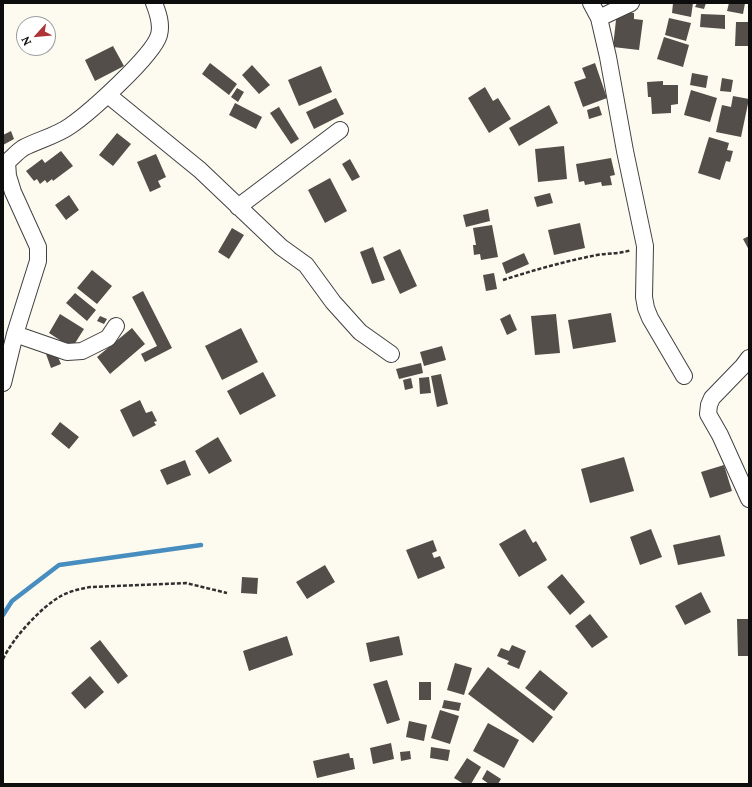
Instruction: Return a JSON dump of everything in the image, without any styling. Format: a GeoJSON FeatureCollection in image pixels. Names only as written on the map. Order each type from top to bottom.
{"type":"FeatureCollection","features":[{"type":"Feature","properties":{"kind":"street"},"geometry":{"type":"LineString","coordinates":[[3,382],[38,261],[38,248],[8,196],[7,162],[22,149],[69,127],[108,95],[152,49],[158,38],[160,23],[154,3]]}},
{"type":"Feature","properties":{"kind":"street"},"geometry":{"type":"LineString","coordinates":[[591,3],[599,18],[608,57],[624,151],[645,246],[644,297],[646,308],[650,318],[684,376]]}},
{"type":"Feature","properties":{"kind":"street"},"geometry":{"type":"LineString","coordinates":[[599,18],[631,3]]}},
{"type":"Feature","properties":{"kind":"street"},"geometry":{"type":"LineString","coordinates":[[108,95],[200,170],[238,208],[281,247],[306,266],[333,302],[360,332],[391,354]]}},
{"type":"Feature","properties":{"kind":"street"},"geometry":{"type":"LineString","coordinates":[[238,208],[340,130]]}},
{"type":"Feature","properties":{"kind":"street"},"geometry":{"type":"LineString","coordinates":[[16,334],[67,352],[82,351],[108,338],[116,326]]}},
{"type":"Feature","properties":{"kind":"street"},"geometry":{"type":"LineString","coordinates":[[749,358],[712,398],[709,405],[708,414],[720,435],[749,499]]}},
{"type":"Feature","properties":{"kind":"path"},"geometry":{"type":"LineString","coordinates":[[503,280],[529,271],[599,254],[621,253],[645,246]]}},
{"type":"Feature","properties":{"kind":"path"},"geometry":{"type":"LineString","coordinates":[[3,659],[19,634],[48,604],[61,596],[76,590],[90,587],[186,583],[227,593]]}},
{"type":"Feature","properties":{"kind":"building"},"geometry":{"type":"Polygon","coordinates":[[[673,3],[693,3],[691,17],[672,13],[673,3]]]}},
{"type":"Feature","properties":{"kind":"building"},"geometry":{"type":"Polygon","coordinates":[[[697,3],[706,3],[704,9],[695,7],[697,3]]]}},
{"type":"Feature","properties":{"kind":"building"},"geometry":{"type":"Polygon","coordinates":[[[729,3],[745,3],[743,14],[727,11],[729,3]]]}},
{"type":"Feature","properties":{"kind":"building"},"geometry":{"type":"Polygon","coordinates":[[[617,11],[634,13],[634,19],[643,20],[639,50],[613,47],[617,11]]]}},
{"type":"Feature","properties":{"kind":"building"},"geometry":{"type":"Polygon","coordinates":[[[701,14],[725,15],[725,29],[700,27],[701,14]]]}},
{"type":"Feature","properties":{"kind":"building"},"geometry":{"type":"Polygon","coordinates":[[[669,18],[691,23],[686,41],[665,35],[669,18]]]}},
{"type":"Feature","properties":{"kind":"building"},"geometry":{"type":"Polygon","coordinates":[[[736,22],[748,22],[748,46],[735,46],[736,22]]]}},
{"type":"Feature","properties":{"kind":"building"},"geometry":{"type":"Polygon","coordinates":[[[664,37],[689,45],[683,67],[657,59],[664,37]]]}},
{"type":"Feature","properties":{"kind":"building"},"geometry":{"type":"Polygon","coordinates":[[[113,46],[124,66],[95,81],[85,60],[113,46]]]}},
{"type":"Feature","properties":{"kind":"building"},"geometry":{"type":"Polygon","coordinates":[[[210,63],[237,84],[229,95],[202,74],[210,63]]]}},
{"type":"Feature","properties":{"kind":"building"},"geometry":{"type":"Polygon","coordinates":[[[595,63],[607,98],[583,107],[574,82],[586,78],[582,68],[595,63]]]}},
{"type":"Feature","properties":{"kind":"building"},"geometry":{"type":"Polygon","coordinates":[[[252,65],[270,85],[259,94],[242,75],[252,65]]]}},
{"type":"Feature","properties":{"kind":"building"},"geometry":{"type":"Polygon","coordinates":[[[321,66],[332,92],[299,106],[288,80],[321,66]]]}},
{"type":"Feature","properties":{"kind":"building"},"geometry":{"type":"Polygon","coordinates":[[[692,73],[708,76],[706,88],[690,85],[692,73]]]}},
{"type":"Feature","properties":{"kind":"building"},"geometry":{"type":"Polygon","coordinates":[[[722,78],[733,80],[731,92],[720,91],[722,78]]]}},
{"type":"Feature","properties":{"kind":"building"},"geometry":{"type":"Polygon","coordinates":[[[663,81],[663,85],[678,85],[678,104],[671,105],[671,113],[652,114],[651,97],[648,97],[647,82],[663,81]]]}},
{"type":"Feature","properties":{"kind":"building"},"geometry":{"type":"Polygon","coordinates":[[[485,87],[493,101],[498,98],[511,119],[489,133],[468,98],[485,87]]]}},
{"type":"Feature","properties":{"kind":"building"},"geometry":{"type":"Polygon","coordinates":[[[237,88],[244,92],[238,102],[231,97],[237,88]]]}},
{"type":"Feature","properties":{"kind":"building"},"geometry":{"type":"Polygon","coordinates":[[[691,90],[717,98],[710,122],[684,115],[691,90]]]}},
{"type":"Feature","properties":{"kind":"building"},"geometry":{"type":"Polygon","coordinates":[[[733,96],[749,99],[741,137],[716,132],[722,105],[731,107],[733,96]]]}},
{"type":"Feature","properties":{"kind":"building"},"geometry":{"type":"Polygon","coordinates":[[[336,98],[344,114],[314,129],[306,112],[336,98]]]}},
{"type":"Feature","properties":{"kind":"building"},"geometry":{"type":"Polygon","coordinates":[[[235,103],[262,117],[256,129],[229,115],[235,103]]]}},
{"type":"Feature","properties":{"kind":"building"},"geometry":{"type":"Polygon","coordinates":[[[549,105],[558,123],[519,146],[509,128],[549,105]]]}},
{"type":"Feature","properties":{"kind":"building"},"geometry":{"type":"Polygon","coordinates":[[[599,106],[602,115],[589,119],[587,110],[599,106]]]}},
{"type":"Feature","properties":{"kind":"building"},"geometry":{"type":"Polygon","coordinates":[[[279,107],[299,139],[291,144],[270,113],[279,107]]]}},
{"type":"Feature","properties":{"kind":"building"},"geometry":{"type":"Polygon","coordinates":[[[11,131],[14,139],[3,145],[3,135],[11,131]]]}},
{"type":"Feature","properties":{"kind":"building"},"geometry":{"type":"Polygon","coordinates":[[[117,133],[131,144],[113,166],[99,155],[117,133]]]}},
{"type":"Feature","properties":{"kind":"building"},"geometry":{"type":"Polygon","coordinates":[[[709,137],[729,143],[727,150],[733,151],[730,162],[726,161],[720,180],[698,173],[709,137]]]}},
{"type":"Feature","properties":{"kind":"building"},"geometry":{"type":"Polygon","coordinates":[[[564,146],[567,179],[538,182],[535,149],[564,146]]]}},
{"type":"Feature","properties":{"kind":"building"},"geometry":{"type":"Polygon","coordinates":[[[61,151],[73,166],[53,181],[52,179],[47,183],[45,180],[40,184],[37,179],[34,181],[26,171],[42,159],[45,163],[61,151]]]}},
{"type":"Feature","properties":{"kind":"building"},"geometry":{"type":"Polygon","coordinates":[[[156,154],[166,177],[158,181],[161,187],[150,192],[137,162],[156,154]]]}},
{"type":"Feature","properties":{"kind":"building"},"geometry":{"type":"Polygon","coordinates":[[[611,158],[615,175],[610,176],[612,185],[602,186],[601,182],[585,185],[584,181],[579,182],[576,164],[611,158]]]}},
{"type":"Feature","properties":{"kind":"building"},"geometry":{"type":"Polygon","coordinates":[[[350,159],[360,177],[352,181],[342,164],[350,159]]]}},
{"type":"Feature","properties":{"kind":"building"},"geometry":{"type":"Polygon","coordinates":[[[330,178],[347,211],[325,223],[308,190],[330,178]]]}},
{"type":"Feature","properties":{"kind":"building"},"geometry":{"type":"Polygon","coordinates":[[[550,193],[553,203],[537,207],[534,197],[550,193]]]}},
{"type":"Feature","properties":{"kind":"building"},"geometry":{"type":"Polygon","coordinates":[[[69,195],[79,210],[66,220],[55,205],[69,195]]]}},
{"type":"Feature","properties":{"kind":"building"},"geometry":{"type":"Polygon","coordinates":[[[488,209],[490,221],[466,227],[463,215],[488,209]]]}},
{"type":"Feature","properties":{"kind":"building"},"geometry":{"type":"Polygon","coordinates":[[[580,223],[585,248],[554,255],[548,230],[580,223]]]}},
{"type":"Feature","properties":{"kind":"building"},"geometry":{"type":"Polygon","coordinates":[[[492,225],[498,257],[481,260],[480,254],[474,255],[473,245],[476,245],[473,228],[492,225]]]}},
{"type":"Feature","properties":{"kind":"building"},"geometry":{"type":"Polygon","coordinates":[[[232,228],[244,235],[229,259],[218,252],[232,228]]]}},
{"type":"Feature","properties":{"kind":"building"},"geometry":{"type":"Polygon","coordinates":[[[749,236],[749,250],[743,239],[749,236]]]}},
{"type":"Feature","properties":{"kind":"building"},"geometry":{"type":"Polygon","coordinates":[[[373,247],[385,280],[372,284],[360,252],[373,247]]]}},
{"type":"Feature","properties":{"kind":"building"},"geometry":{"type":"Polygon","coordinates":[[[400,249],[417,286],[400,294],[383,257],[400,249]]]}},
{"type":"Feature","properties":{"kind":"building"},"geometry":{"type":"Polygon","coordinates":[[[524,253],[529,264],[506,274],[502,263],[524,253]]]}},
{"type":"Feature","properties":{"kind":"building"},"geometry":{"type":"Polygon","coordinates":[[[92,270],[112,286],[97,304],[77,288],[92,270]]]}},
{"type":"Feature","properties":{"kind":"building"},"geometry":{"type":"Polygon","coordinates":[[[494,273],[497,289],[486,291],[483,275],[494,273]]]}},
{"type":"Feature","properties":{"kind":"building"},"geometry":{"type":"Polygon","coordinates":[[[143,291],[172,348],[145,362],[141,354],[157,346],[132,297],[143,291]]]}},
{"type":"Feature","properties":{"kind":"building"},"geometry":{"type":"Polygon","coordinates":[[[75,293],[96,310],[87,321],[66,303],[75,293]]]}},
{"type":"Feature","properties":{"kind":"building"},"geometry":{"type":"Polygon","coordinates":[[[611,313],[616,342],[573,349],[568,320],[611,313]]]}},
{"type":"Feature","properties":{"kind":"building"},"geometry":{"type":"Polygon","coordinates":[[[60,314],[84,329],[72,348],[49,333],[60,314]]]}},
{"type":"Feature","properties":{"kind":"building"},"geometry":{"type":"Polygon","coordinates":[[[510,314],[517,330],[507,335],[500,319],[510,314]]]}},
{"type":"Feature","properties":{"kind":"building"},"geometry":{"type":"Polygon","coordinates":[[[556,314],[560,353],[535,355],[531,316],[556,314]]]}},
{"type":"Feature","properties":{"kind":"building"},"geometry":{"type":"Polygon","coordinates":[[[100,316],[107,319],[104,324],[97,321],[100,316]]]}},
{"type":"Feature","properties":{"kind":"building"},"geometry":{"type":"Polygon","coordinates":[[[132,328],[145,344],[110,374],[97,357],[132,328]]]}},
{"type":"Feature","properties":{"kind":"building"},"geometry":{"type":"Polygon","coordinates":[[[241,328],[258,362],[222,380],[205,346],[241,328]]]}},
{"type":"Feature","properties":{"kind":"building"},"geometry":{"type":"Polygon","coordinates":[[[442,346],[446,360],[424,366],[420,352],[442,346]]]}},
{"type":"Feature","properties":{"kind":"building"},"geometry":{"type":"Polygon","coordinates":[[[55,350],[61,364],[51,368],[46,354],[55,350]]]}},
{"type":"Feature","properties":{"kind":"building"},"geometry":{"type":"Polygon","coordinates":[[[421,363],[423,373],[399,379],[396,369],[421,363]]]}},
{"type":"Feature","properties":{"kind":"building"},"geometry":{"type":"Polygon","coordinates":[[[263,372],[276,396],[240,415],[227,391],[263,372]]]}},
{"type":"Feature","properties":{"kind":"building"},"geometry":{"type":"Polygon","coordinates":[[[441,374],[448,404],[437,407],[431,376],[441,374]]]}},
{"type":"Feature","properties":{"kind":"building"},"geometry":{"type":"Polygon","coordinates":[[[429,377],[431,393],[420,394],[419,378],[429,377]]]}},
{"type":"Feature","properties":{"kind":"building"},"geometry":{"type":"Polygon","coordinates":[[[411,378],[413,388],[405,390],[403,380],[411,378]]]}},
{"type":"Feature","properties":{"kind":"building"},"geometry":{"type":"Polygon","coordinates":[[[140,400],[146,413],[152,411],[157,421],[154,422],[156,425],[133,437],[120,410],[140,400]]]}},
{"type":"Feature","properties":{"kind":"building"},"geometry":{"type":"Polygon","coordinates":[[[60,422],[79,437],[69,449],[51,434],[60,422]]]}},
{"type":"Feature","properties":{"kind":"building"},"geometry":{"type":"Polygon","coordinates":[[[218,437],[232,461],[209,474],[195,451],[218,437]]]}},
{"type":"Feature","properties":{"kind":"building"},"geometry":{"type":"Polygon","coordinates":[[[624,457],[634,491],[590,503],[581,469],[624,457]]]}},
{"type":"Feature","properties":{"kind":"building"},"geometry":{"type":"Polygon","coordinates":[[[185,460],[191,475],[167,485],[160,470],[185,460]]]}},
{"type":"Feature","properties":{"kind":"building"},"geometry":{"type":"Polygon","coordinates":[[[724,465],[732,491],[710,498],[701,472],[724,465]]]}},
{"type":"Feature","properties":{"kind":"building"},"geometry":{"type":"Polygon","coordinates":[[[525,529],[533,543],[536,541],[547,560],[519,577],[499,544],[525,529]]]}},
{"type":"Feature","properties":{"kind":"building"},"geometry":{"type":"Polygon","coordinates":[[[651,529],[662,557],[640,565],[630,537],[651,529]]]}},
{"type":"Feature","properties":{"kind":"building"},"geometry":{"type":"Polygon","coordinates":[[[720,535],[725,556],[678,565],[673,545],[720,535]]]}},
{"type":"Feature","properties":{"kind":"building"},"geometry":{"type":"Polygon","coordinates":[[[433,540],[437,551],[432,553],[434,558],[440,556],[445,568],[418,579],[406,550],[433,540]]]}},
{"type":"Feature","properties":{"kind":"building"},"geometry":{"type":"Polygon","coordinates":[[[325,565],[335,582],[307,599],[296,582],[325,565]]]}},
{"type":"Feature","properties":{"kind":"building"},"geometry":{"type":"Polygon","coordinates":[[[562,574],[585,602],[570,615],[547,587],[562,574]]]}},
{"type":"Feature","properties":{"kind":"building"},"geometry":{"type":"Polygon","coordinates":[[[242,577],[258,578],[257,594],[241,593],[242,577]]]}},
{"type":"Feature","properties":{"kind":"building"},"geometry":{"type":"Polygon","coordinates":[[[701,592],[711,612],[685,625],[675,606],[701,592]]]}},
{"type":"Feature","properties":{"kind":"building"},"geometry":{"type":"Polygon","coordinates":[[[590,614],[608,637],[592,648],[575,626],[590,614]]]}},
{"type":"Feature","properties":{"kind":"building"},"geometry":{"type":"Polygon","coordinates":[[[737,619],[749,619],[749,656],[738,656],[737,619]]]}},
{"type":"Feature","properties":{"kind":"building"},"geometry":{"type":"Polygon","coordinates":[[[287,636],[293,655],[249,671],[243,651],[287,636]]]}},
{"type":"Feature","properties":{"kind":"building"},"geometry":{"type":"Polygon","coordinates":[[[399,636],[403,655],[370,662],[366,643],[399,636]]]}},
{"type":"Feature","properties":{"kind":"building"},"geometry":{"type":"Polygon","coordinates":[[[100,640],[128,676],[118,684],[90,648],[100,640]]]}},
{"type":"Feature","properties":{"kind":"building"},"geometry":{"type":"Polygon","coordinates":[[[512,645],[526,651],[519,669],[507,664],[509,661],[497,656],[501,648],[509,651],[512,645]]]}},
{"type":"Feature","properties":{"kind":"building"},"geometry":{"type":"Polygon","coordinates":[[[455,663],[472,668],[464,695],[447,690],[455,663]]]}},
{"type":"Feature","properties":{"kind":"building"},"geometry":{"type":"Polygon","coordinates":[[[488,667],[553,717],[533,743],[468,694],[488,667]]]}},
{"type":"Feature","properties":{"kind":"building"},"geometry":{"type":"Polygon","coordinates":[[[540,670],[568,693],[554,711],[525,688],[540,670]]]}},
{"type":"Feature","properties":{"kind":"building"},"geometry":{"type":"Polygon","coordinates":[[[90,676],[104,692],[85,709],[71,693],[90,676]]]}},
{"type":"Feature","properties":{"kind":"building"},"geometry":{"type":"Polygon","coordinates":[[[387,680],[400,720],[387,724],[373,684],[387,680]]]}},
{"type":"Feature","properties":{"kind":"building"},"geometry":{"type":"Polygon","coordinates":[[[419,682],[431,682],[431,700],[419,700],[419,682]]]}},
{"type":"Feature","properties":{"kind":"building"},"geometry":{"type":"Polygon","coordinates":[[[444,700],[461,703],[459,711],[442,708],[444,700]]]}},
{"type":"Feature","properties":{"kind":"building"},"geometry":{"type":"Polygon","coordinates":[[[440,710],[459,716],[450,744],[431,738],[440,710]]]}},
{"type":"Feature","properties":{"kind":"building"},"geometry":{"type":"Polygon","coordinates":[[[409,721],[427,725],[424,741],[406,737],[409,721]]]}},
{"type":"Feature","properties":{"kind":"building"},"geometry":{"type":"Polygon","coordinates":[[[488,723],[519,740],[504,768],[473,751],[488,723]]]}},
{"type":"Feature","properties":{"kind":"building"},"geometry":{"type":"Polygon","coordinates":[[[391,743],[394,759],[373,764],[370,748],[391,743]]]}},
{"type":"Feature","properties":{"kind":"building"},"geometry":{"type":"Polygon","coordinates":[[[431,747],[450,750],[448,761],[430,758],[431,747]]]}},
{"type":"Feature","properties":{"kind":"building"},"geometry":{"type":"Polygon","coordinates":[[[410,751],[411,759],[401,761],[400,752],[410,751]]]}},
{"type":"Feature","properties":{"kind":"building"},"geometry":{"type":"Polygon","coordinates":[[[349,753],[350,758],[353,758],[355,769],[317,778],[313,761],[349,753]]]}},
{"type":"Feature","properties":{"kind":"building"},"geometry":{"type":"Polygon","coordinates":[[[467,758],[481,767],[471,784],[464,784],[454,778],[467,758]]]}},
{"type":"Feature","properties":{"kind":"building"},"geometry":{"type":"Polygon","coordinates":[[[487,770],[501,779],[498,784],[489,784],[482,779],[487,770]]]}},
{"type":"Feature","properties":{"kind":"waterway"},"geometry":{"type":"LineString","coordinates":[[3,615],[12,601],[59,565],[201,545]]}}]}
